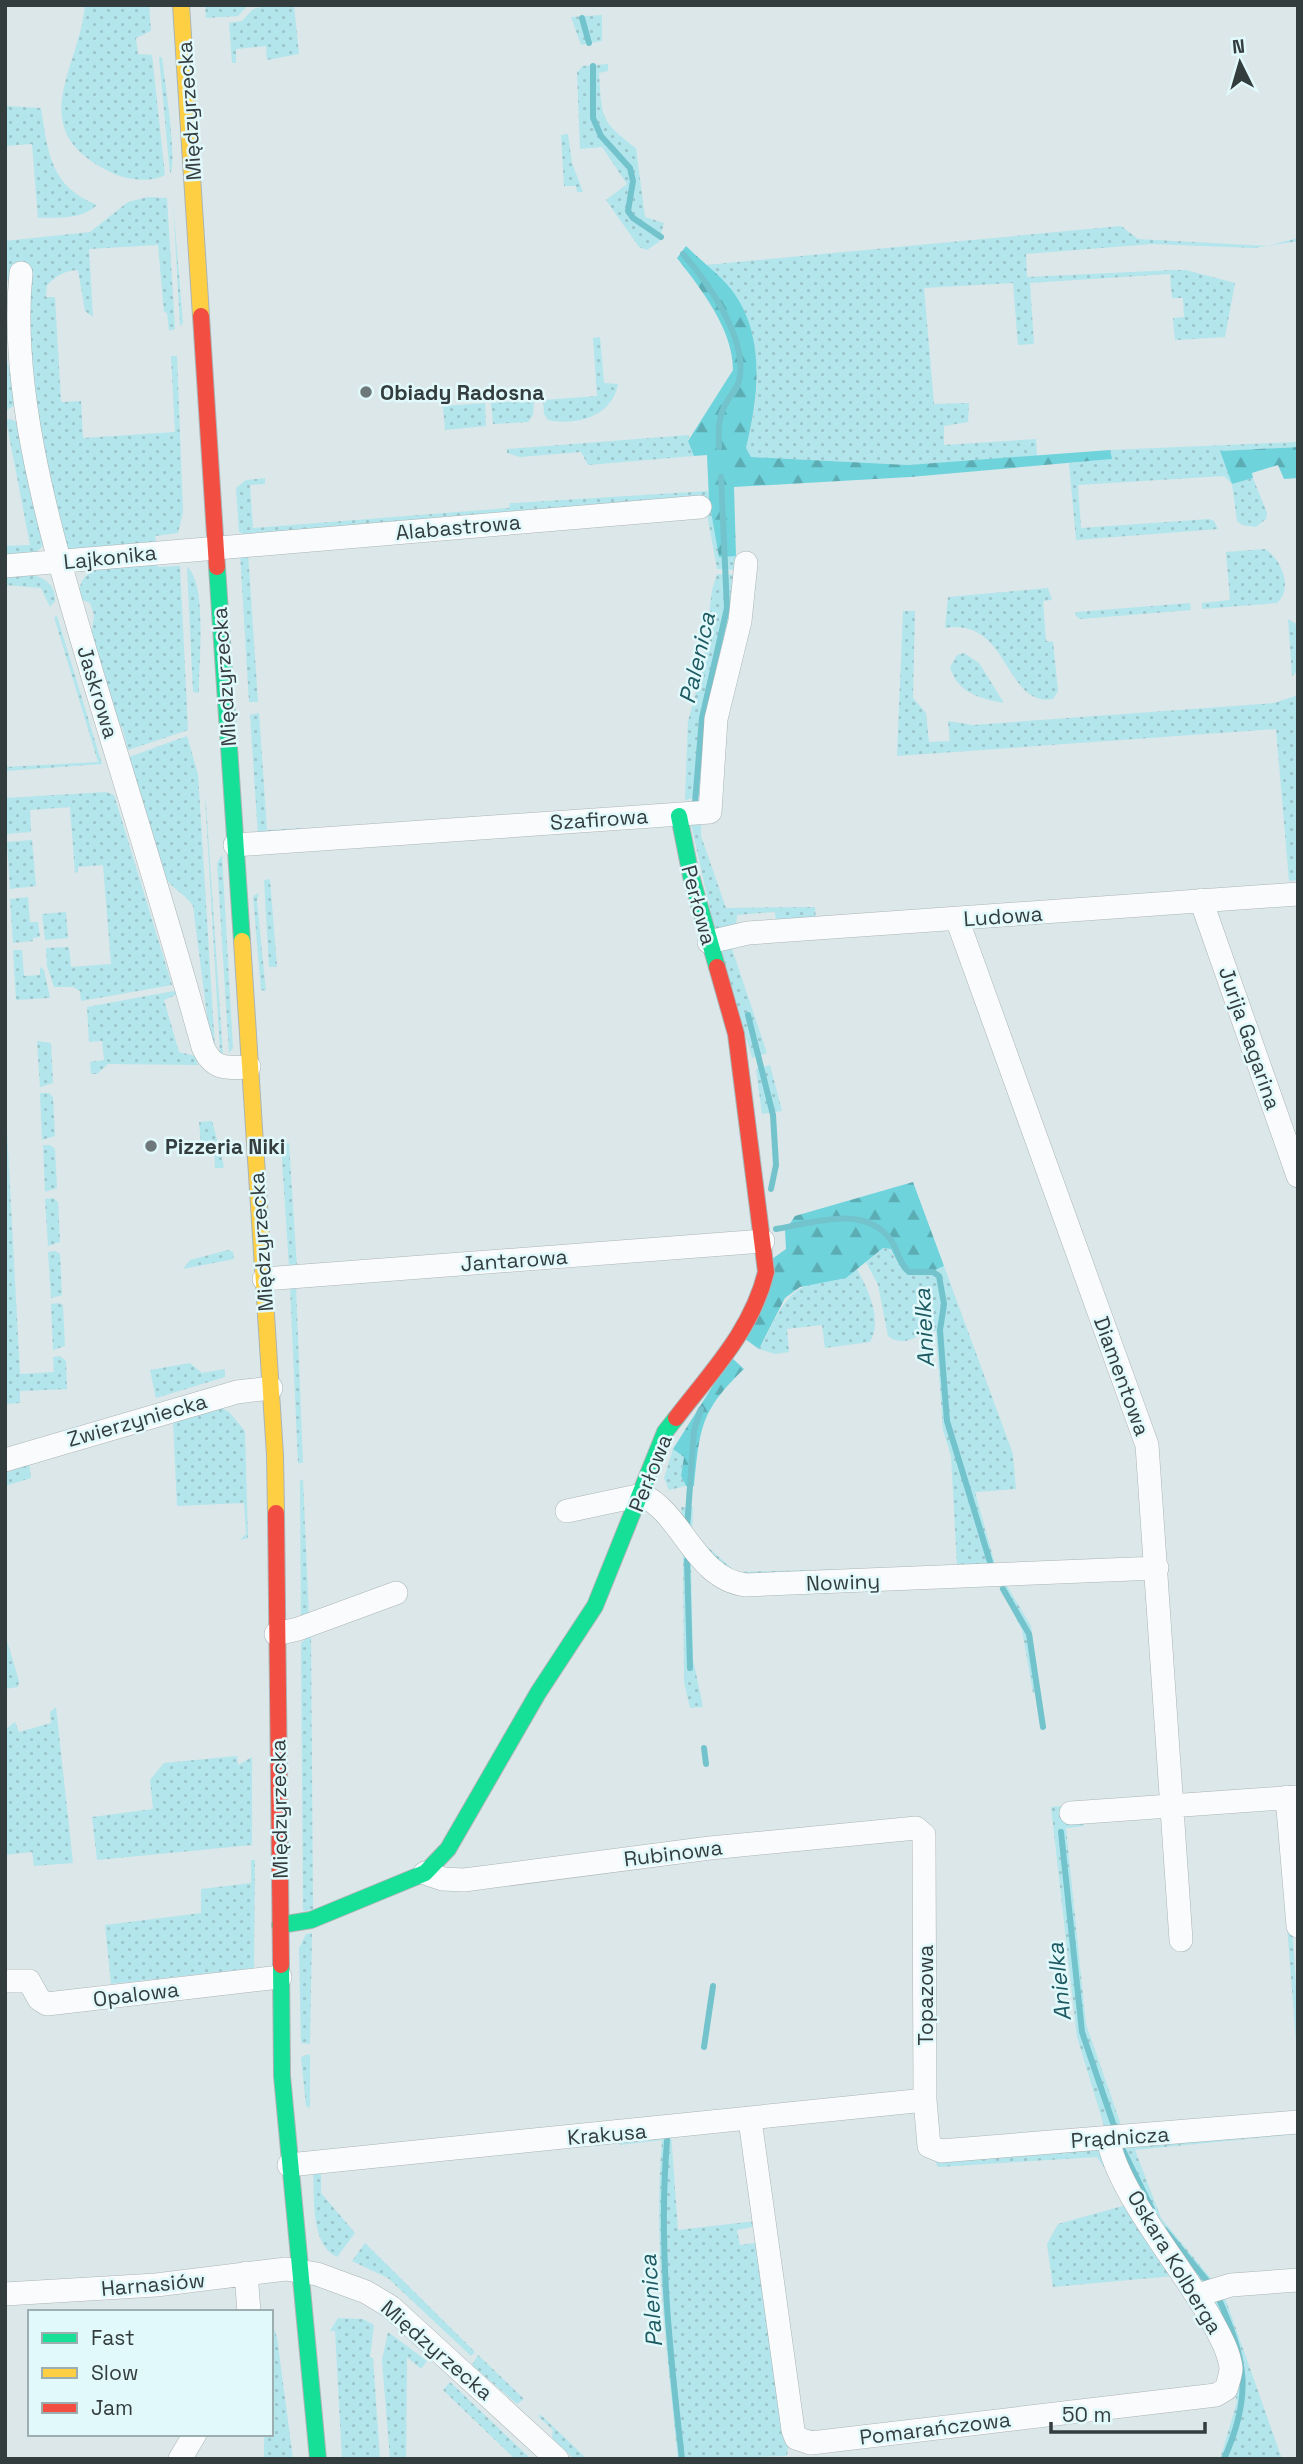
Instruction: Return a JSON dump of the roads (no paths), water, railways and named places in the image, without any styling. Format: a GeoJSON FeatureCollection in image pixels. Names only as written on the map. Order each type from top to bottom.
{"type":"FeatureCollection","features":[{"type":"Feature","properties":{"kind":"main road","name":"Międzyrzecka"},"geometry":{"type":"LineString","coordinates":[[181,5],[275,1466],[282,2076],[318,2459]]}},
{"type":"Feature","properties":{"kind":"main road","name":"Perłowa"},"geometry":{"type":"LineString","coordinates":[[280,1925],[312,1920],[425,1873],[448,1849],[538,1693],[580,1633],[595,1606],[642,1495],[665,1432],[752,1317],[766,1272],[736,1034],[686,858],[679,816]]}},
{"type":"Feature","properties":{"kind":"street","name":"Jaskrowa"},"geometry":{"type":"LineString","coordinates":[[21,274],[17,321],[20,368],[59,563],[203,1047],[212,1064],[219,1067],[249,1067]]}},
{"type":"Feature","properties":{"kind":"street","name":"Alabastrowa"},"geometry":{"type":"LineString","coordinates":[[216,546],[700,508]]}},
{"type":"Feature","properties":{"kind":"street","name":"Lajkonika"},"geometry":{"type":"LineString","coordinates":[[5,566],[59,563],[216,546]]}},
{"type":"Feature","properties":{"kind":"street","name":"Szafirowa"},"geometry":{"type":"LineString","coordinates":[[235,845],[710,812],[716,719],[740,621],[746,564]]}},
{"type":"Feature","properties":{"kind":"street","name":"Ludowa"},"geometry":{"type":"LineString","coordinates":[[709,942],[748,933],[1298,894]]}},
{"type":"Feature","properties":{"kind":"street","name":"Jurija Gagarina"},"geometry":{"type":"LineString","coordinates":[[1202,900],[1298,1176]]}},
{"type":"Feature","properties":{"kind":"street","name":"Diamentowa"},"geometry":{"type":"LineString","coordinates":[[957,919],[1147,1446],[1174,1805],[1181,1940]]}},
{"type":"Feature","properties":{"kind":"street","name":"Jantarowa"},"geometry":{"type":"LineString","coordinates":[[264,1279],[763,1241]]}},
{"type":"Feature","properties":{"kind":"street","name":"Zwierzyniecka"},"geometry":{"type":"LineString","coordinates":[[5,1460],[237,1392],[271,1388]]}},
{"type":"Feature","properties":{"kind":"street","name":"Nowiny"},"geometry":{"type":"LineString","coordinates":[[642,1495],[663,1509],[687,1543],[715,1571],[737,1584],[1157,1569]]}},
{"type":"Feature","properties":{"kind":"street"},"geometry":{"type":"LineString","coordinates":[[567,1511],[642,1495]]}},
{"type":"Feature","properties":{"kind":"street"},"geometry":{"type":"LineString","coordinates":[[276,1634],[298,1629],[396,1593]]}},
{"type":"Feature","properties":{"kind":"street"},"geometry":{"type":"LineString","coordinates":[[1071,1813],[1292,1797],[1298,1926]]}},
{"type":"Feature","properties":{"kind":"street","name":"Rubinowa"},"geometry":{"type":"LineString","coordinates":[[425,1873],[443,1879],[464,1880],[710,1848],[909,1828],[921,1830]]}},
{"type":"Feature","properties":{"kind":"street","name":"Topazowa"},"geometry":{"type":"LineString","coordinates":[[921,1830],[924,1842],[925,2100],[929,2146],[941,2151]]}},
{"type":"Feature","properties":{"kind":"street","name":"Opalowa"},"geometry":{"type":"LineString","coordinates":[[5,1981],[29,1981],[38,1999],[47,2004],[280,1977]]}},
{"type":"Feature","properties":{"kind":"street","name":"Krakusa"},"geometry":{"type":"LineString","coordinates":[[289,2165],[750,2120],[925,2100]]}},
{"type":"Feature","properties":{"kind":"street","name":"Pomarańczowa"},"geometry":{"type":"LineString","coordinates":[[750,2120],[793,2430],[802,2442],[1216,2395],[1226,2389]]}},
{"type":"Feature","properties":{"kind":"street","name":"Prądnicza"},"geometry":{"type":"LineString","coordinates":[[941,2151],[1298,2122]]}},
{"type":"Feature","properties":{"kind":"street","name":"Oskara Kolberga"},"geometry":{"type":"LineString","coordinates":[[1108,2138],[1112,2156],[1143,2213],[1198,2295],[1222,2340],[1230,2367],[1226,2389]]}},
{"type":"Feature","properties":{"kind":"street","name":"Harnasiów"},"geometry":{"type":"LineString","coordinates":[[5,2294],[156,2285],[274,2269],[299,2271]]}},
{"type":"Feature","properties":{"kind":"street","name":"Międzyrzecka"},"geometry":{"type":"LineString","coordinates":[[299,2271],[366,2292],[391,2307],[556,2459]]}},
{"type":"Feature","properties":{"kind":"street"},"geometry":{"type":"LineString","coordinates":[[246,2273],[249,2310]]}},
{"type":"Feature","properties":{"kind":"street"},"geometry":{"type":"LineString","coordinates":[[1198,2295],[1231,2285],[1298,2280]]}},
{"type":"Feature","properties":{"kind":"street"},"geometry":{"type":"LineString","coordinates":[[180,2459],[194,2436]]}},
{"type":"Feature","properties":{"kind":"waterway","name":"Palenica"},"geometry":{"type":"LineString","coordinates":[[582,18],[589,43]]}},
{"type":"Feature","properties":{"kind":"waterway","name":"Palenica"},"geometry":{"type":"LineString","coordinates":[[593,66],[593,118],[601,136],[630,168],[633,181],[628,211],[633,218],[661,237]]}},
{"type":"Feature","properties":{"kind":"waterway","name":"Palenica"},"geometry":{"type":"LineString","coordinates":[[683,254],[704,280],[724,313],[738,348],[739,381],[720,417],[719,447]]}},
{"type":"Feature","properties":{"kind":"waterway","name":"Palenica"},"geometry":{"type":"LineString","coordinates":[[695,803],[702,718],[727,608],[721,477]]}},
{"type":"Feature","properties":{"kind":"waterway","name":"Palenica"},"geometry":{"type":"LineString","coordinates":[[748,1015],[773,1115],[776,1165],[771,1189]]}},
{"type":"Feature","properties":{"kind":"waterway","name":"Anielka"},"geometry":{"type":"LineString","coordinates":[[776,1229],[821,1220],[852,1219],[866,1222],[879,1228],[890,1239],[909,1272],[933,1272],[939,1276],[944,1304],[940,1330],[947,1421],[990,1562]]}},
{"type":"Feature","properties":{"kind":"waterway","name":"Palenica"},"geometry":{"type":"LineString","coordinates":[[687,1528],[694,1430],[701,1409]]}},
{"type":"Feature","properties":{"kind":"waterway","name":"Palenica"},"geometry":{"type":"LineString","coordinates":[[687,1560],[690,1668]]}},
{"type":"Feature","properties":{"kind":"waterway","name":"Anielka"},"geometry":{"type":"LineString","coordinates":[[1003,1589],[1029,1634],[1043,1727]]}},
{"type":"Feature","properties":{"kind":"waterway","name":"Palenica"},"geometry":{"type":"LineString","coordinates":[[704,1748],[706,1764]]}},
{"type":"Feature","properties":{"kind":"waterway","name":"Anielka"},"geometry":{"type":"LineString","coordinates":[[1061,1832],[1082,2032],[1113,2123]]}},
{"type":"Feature","properties":{"kind":"waterway","name":"Palenica"},"geometry":{"type":"LineString","coordinates":[[704,2047],[713,1986]]}},
{"type":"Feature","properties":{"kind":"waterway","name":"Palenica"},"geometry":{"type":"LineString","coordinates":[[667,2141],[665,2261],[682,2459]]}},
{"type":"Feature","properties":{"kind":"waterway","name":"Anielka"},"geometry":{"type":"LineString","coordinates":[[1123,2150],[1152,2209]]}},
{"type":"Feature","properties":{"kind":"waterway","name":"Anielka"},"geometry":{"type":"LineString","coordinates":[[1165,2230],[1208,2282]]}},
{"type":"Feature","properties":{"kind":"waterway","name":"Anielka"},"geometry":{"type":"LineString","coordinates":[[1218,2297],[1235,2340],[1242,2377],[1239,2415],[1224,2459]]}},
{"type":"Feature","properties":{"kind":"place","name":"Obiady Radosna"},"geometry":{"type":"Point","coordinates":[366,392]}},
{"type":"Feature","properties":{"kind":"place","name":"Pizzeria Niki"},"geometry":{"type":"Point","coordinates":[151,1146]}}]}
